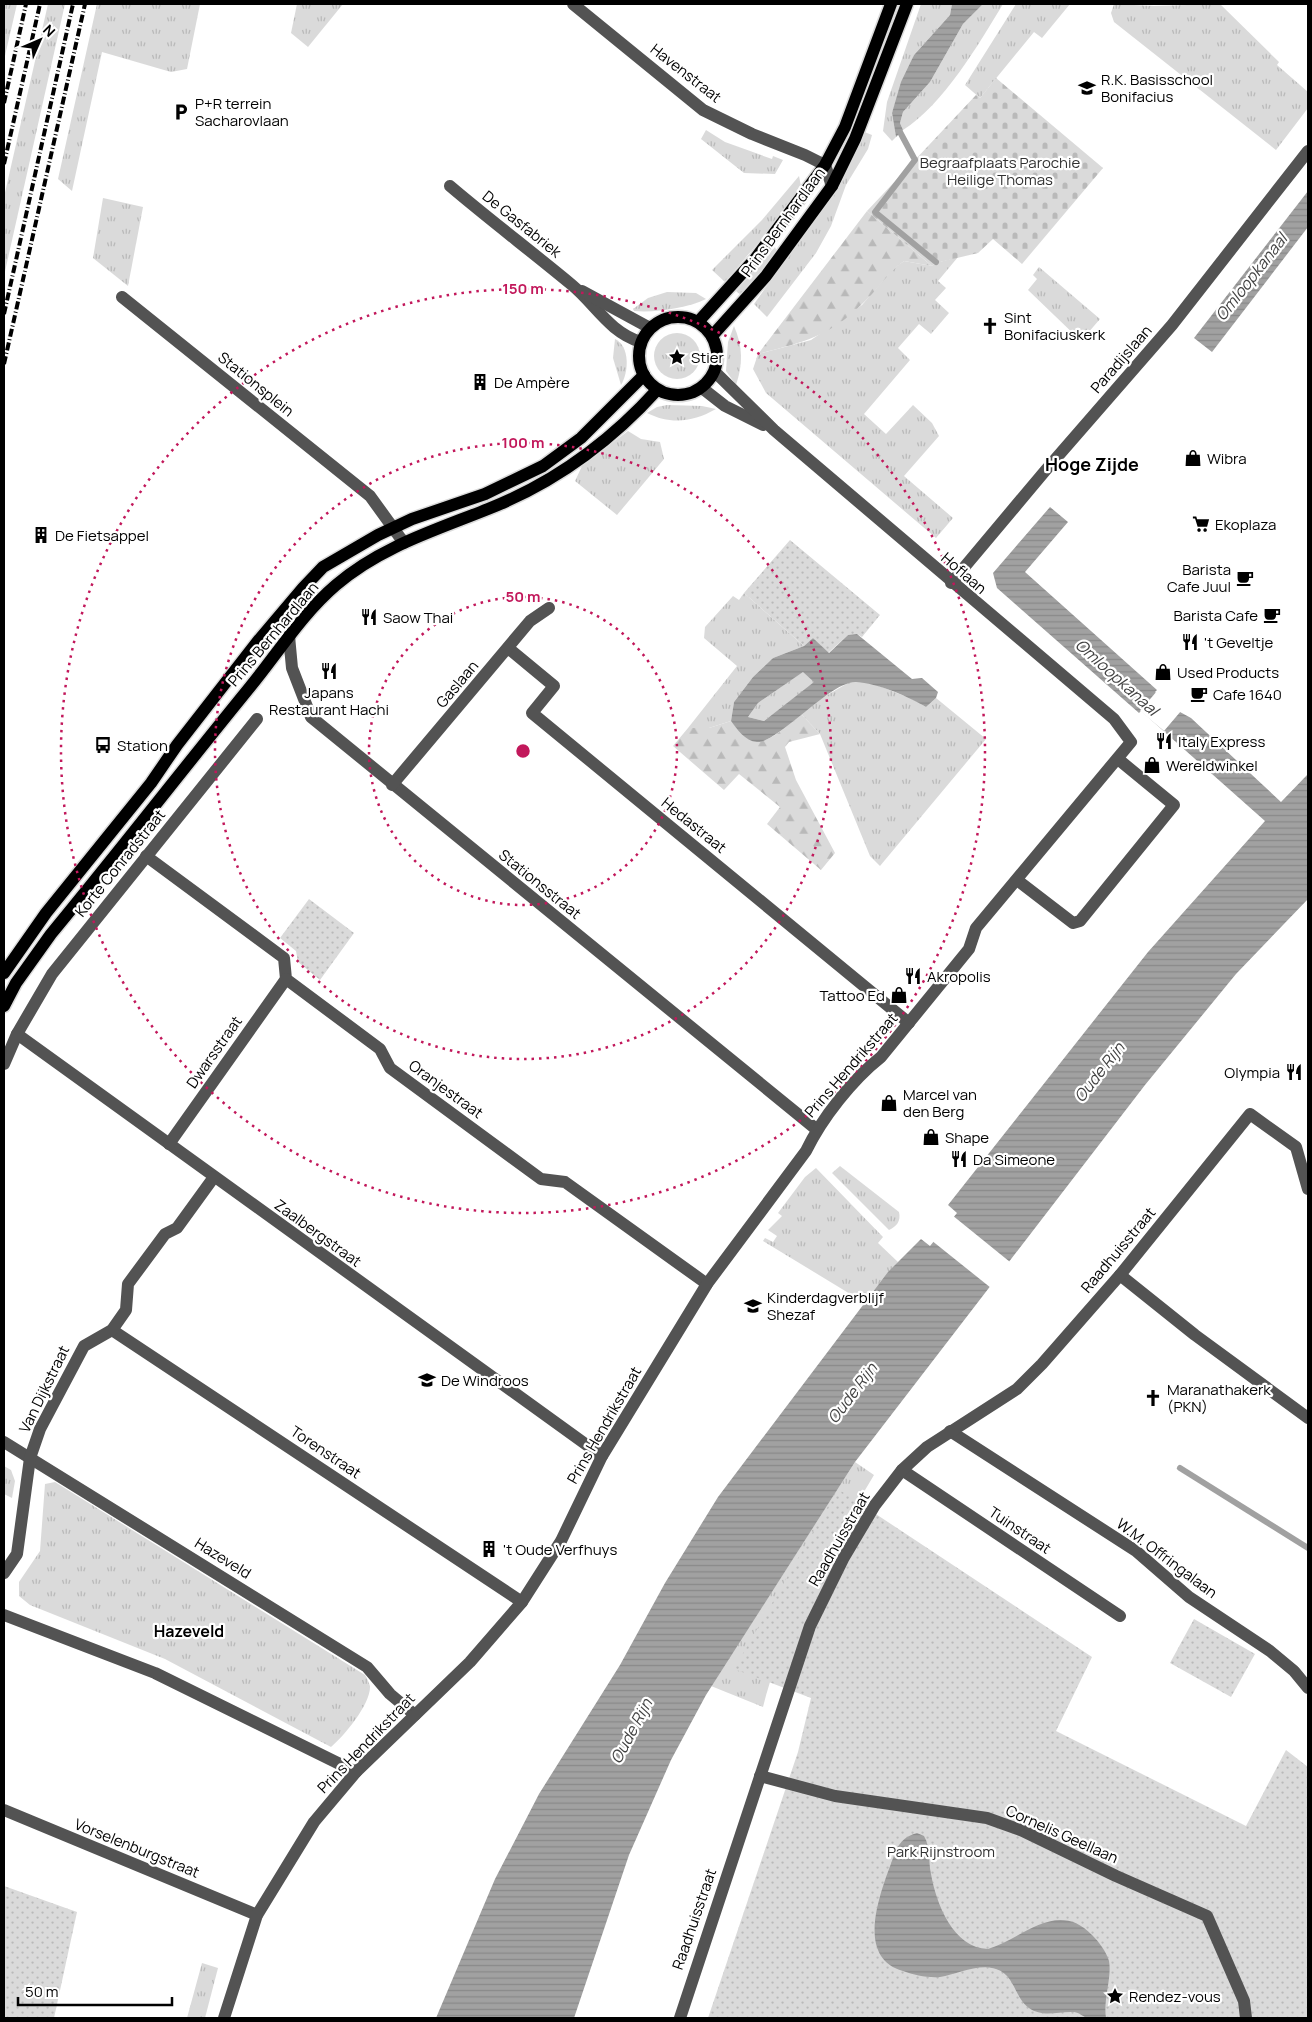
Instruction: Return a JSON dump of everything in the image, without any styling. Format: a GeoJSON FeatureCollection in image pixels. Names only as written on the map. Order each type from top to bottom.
{"type":"FeatureCollection","features":[{"type":"Feature","properties":{"kind":"main road","name":"Prins Bernhardlaan"},"geometry":{"type":"LineString","coordinates":[[698,322],[756,259],[825,165],[844,127],[891,4]]}},
{"type":"Feature","properties":{"kind":"main road","name":"Prins Bernhardlaan"},"geometry":{"type":"LineString","coordinates":[[712,336],[766,276],[832,186],[855,139],[907,4]]}},
{"type":"Feature","properties":{"kind":"main road"},"geometry":{"type":"LineString","coordinates":[[681,317],[698,322],[712,336],[718,354],[715,372],[702,388],[696,392],[680,396],[664,394],[657,390],[644,375],[639,359],[641,342],[650,328],[664,319],[681,317]]}},
{"type":"Feature","properties":{"kind":"main road","name":"Prins Bernhardlaan"},"geometry":{"type":"LineString","coordinates":[[4,973],[46,913],[151,783],[177,745],[258,640],[323,567],[371,538],[394,527],[485,494],[543,466],[581,438],[644,375]]}},
{"type":"Feature","properties":{"kind":"main road","name":"Prins Bernhardlaan"},"geometry":{"type":"LineString","coordinates":[[4,1006],[16,983],[51,934],[290,636],[336,584],[360,567],[404,543],[490,508],[573,466],[621,428],[657,390]]}},
{"type":"Feature","properties":{"kind":"street","name":"Havenstraat"},"geometry":{"type":"LineString","coordinates":[[573,4],[704,110],[752,134],[825,165]]}},
{"type":"Feature","properties":{"kind":"street","name":"Paradijslaan"},"geometry":{"type":"LineString","coordinates":[[952,583],[1045,471],[1172,325],[1308,150]]}},
{"type":"Feature","properties":{"kind":"street"},"geometry":{"type":"LineString","coordinates":[[825,165],[832,186]]}},
{"type":"Feature","properties":{"kind":"street","name":"De Gasfabriek"},"geometry":{"type":"LineString","coordinates":[[450,186],[574,287],[613,328],[641,342]]}},
{"type":"Feature","properties":{"kind":"street","name":"De Gasfabriek"},"geometry":{"type":"LineString","coordinates":[[574,287],[650,328]]}},
{"type":"Feature","properties":{"kind":"street","name":"Stationsplein"},"geometry":{"type":"LineString","coordinates":[[122,297],[370,496],[394,527]]}},
{"type":"Feature","properties":{"kind":"street","name":"Hoflaan"},"geometry":{"type":"LineString","coordinates":[[715,372],[774,430],[1114,719],[1131,742]]}},
{"type":"Feature","properties":{"kind":"street","name":"Hoflaan"},"geometry":{"type":"LineString","coordinates":[[702,388],[725,406],[774,430]]}},
{"type":"Feature","properties":{"kind":"street"},"geometry":{"type":"LineString","coordinates":[[394,527],[404,543]]}},
{"type":"Feature","properties":{"kind":"street","name":"Gaslaan"},"geometry":{"type":"LineString","coordinates":[[392,785],[530,621],[549,608]]}},
{"type":"Feature","properties":{"kind":"street","name":"Stationsstraat"},"geometry":{"type":"LineString","coordinates":[[290,636],[292,668],[312,717],[392,785],[816,1129]]}},
{"type":"Feature","properties":{"kind":"street","name":"Hedastraat"},"geometry":{"type":"LineString","coordinates":[[508,648],[554,686],[532,713],[909,1023]]}},
{"type":"Feature","properties":{"kind":"street","name":"Korte Conradstraat"},"geometry":{"type":"LineString","coordinates":[[4,1064],[17,1034],[52,974],[257,719]]}},
{"type":"Feature","properties":{"kind":"street","name":"Prins Hendrikstraat"},"geometry":{"type":"LineString","coordinates":[[224,2018],[257,1915],[314,1822],[356,1772],[470,1662],[522,1602],[561,1541],[602,1456],[707,1284],[806,1151],[816,1129],[909,1023],[969,949],[976,928],[1131,742]]}},
{"type":"Feature","properties":{"kind":"street"},"geometry":{"type":"LineString","coordinates":[[1017,880],[1073,923],[1080,921],[1174,805],[1118,759]]}},
{"type":"Feature","properties":{"kind":"street"},"geometry":{"type":"LineString","coordinates":[[146,856],[284,958],[286,979]]}},
{"type":"Feature","properties":{"kind":"street","name":"Dwarsstraat"},"geometry":{"type":"LineString","coordinates":[[169,1144],[286,979]]}},
{"type":"Feature","properties":{"kind":"street","name":"Oranjestraat"},"geometry":{"type":"LineString","coordinates":[[286,979],[380,1049],[390,1068],[542,1179],[565,1182],[707,1284]]}},
{"type":"Feature","properties":{"kind":"street","name":"Zaalbergstraat"},"geometry":{"type":"LineString","coordinates":[[17,1034],[602,1456]]}},
{"type":"Feature","properties":{"kind":"street","name":"Raadhuisstraat"},"geometry":{"type":"LineString","coordinates":[[680,2018],[810,1626],[843,1559],[875,1505],[902,1470],[927,1447],[950,1431],[996,1405],[1017,1389],[1120,1275],[1250,1114],[1296,1147],[1308,1189]]}},
{"type":"Feature","properties":{"kind":"street","name":"Van Dijkstraat"},"geometry":{"type":"LineString","coordinates":[[4,1573],[10,1567],[17,1554],[30,1458],[40,1429],[84,1346],[112,1330],[126,1310],[128,1284],[165,1234],[177,1228],[214,1177]]}},
{"type":"Feature","properties":{"kind":"street"},"geometry":{"type":"LineString","coordinates":[[1120,1275],[1195,1335],[1308,1418]]}},
{"type":"Feature","properties":{"kind":"street","name":"Torenstraat"},"geometry":{"type":"LineString","coordinates":[[112,1330],[522,1602]]}},
{"type":"Feature","properties":{"kind":"street","name":"W.M. Offringalaan"},"geometry":{"type":"LineString","coordinates":[[950,1431],[1136,1551],[1189,1597],[1270,1651],[1294,1670],[1308,1688]]}},
{"type":"Feature","properties":{"kind":"street","name":"Hazeveld"},"geometry":{"type":"LineString","coordinates":[[4,1442],[367,1667],[390,1694],[415,1715]]}},
{"type":"Feature","properties":{"kind":"street","name":"Tuinstraat"},"geometry":{"type":"LineString","coordinates":[[902,1470],[1120,1616]]}},
{"type":"Feature","properties":{"kind":"street"},"geometry":{"type":"LineString","coordinates":[[4,1615],[155,1673],[356,1772]]}},
{"type":"Feature","properties":{"kind":"street","name":"Cornelis Geellaan"},"geometry":{"type":"LineString","coordinates":[[760,1776],[835,1796],[987,1818],[1023,1831],[1121,1878],[1207,1916],[1244,2001],[1246,2018]]}},
{"type":"Feature","properties":{"kind":"street","name":"Vorselenburgstraat"},"geometry":{"type":"LineString","coordinates":[[4,1810],[257,1915]]}},
{"type":"Feature","properties":{"kind":"green space"},"geometry":{"type":"Polygon","coordinates":[[[4,4],[17,4],[4,60],[4,4]]]}},
{"type":"Feature","properties":{"kind":"green space"},"geometry":{"type":"Polygon","coordinates":[[[48,4],[65,4],[4,276],[4,197],[48,4]]]}},
{"type":"Feature","properties":{"kind":"green space"},"geometry":{"type":"Polygon","coordinates":[[[97,4],[200,4],[187,69],[171,72],[102,52],[72,191],[58,179],[97,4]]]}},
{"type":"Feature","properties":{"kind":"green space"},"geometry":{"type":"Polygon","coordinates":[[[297,4],[343,4],[308,47],[291,33],[297,4]]]}},
{"type":"Feature","properties":{"kind":"green space"},"geometry":{"type":"Polygon","coordinates":[[[921,4],[952,4],[950,15],[914,55],[892,113],[896,137],[892,141],[883,131],[887,102],[921,4]]]}},
{"type":"Feature","properties":{"kind":"green space"},"geometry":{"type":"Polygon","coordinates":[[[983,4],[1003,4],[971,55],[946,90],[918,119],[903,130],[900,123],[903,112],[930,82],[963,24],[983,4]]]}},
{"type":"Feature","properties":{"kind":"green space"},"geometry":{"type":"Polygon","coordinates":[[[1016,4],[1070,4],[1042,38],[1034,32],[980,98],[965,85],[1016,4]]]}},
{"type":"Feature","properties":{"kind":"green space"},"geometry":{"type":"Polygon","coordinates":[[[1114,4],[1154,6],[1220,4],[1279,62],[1277,65],[1308,92],[1308,108],[1276,150],[1114,22],[1111,13],[1114,4]]]}},
{"type":"Feature","properties":{"kind":"green space","name":"Begraafplaats Parochie Heilige Thomas"},"geometry":{"type":"Polygon","coordinates":[[[996,78],[1103,168],[1022,264],[993,239],[978,253],[936,263],[932,266],[867,211],[976,95],[980,98],[996,78]]]}},
{"type":"Feature","properties":{"kind":"green space"},"geometry":{"type":"Polygon","coordinates":[[[706,130],[725,142],[772,159],[773,156],[783,160],[775,174],[744,173],[701,139],[706,130]]]}},
{"type":"Feature","properties":{"kind":"green space"},"geometry":{"type":"Polygon","coordinates":[[[862,131],[872,135],[868,149],[846,185],[831,226],[816,253],[767,317],[754,304],[842,181],[862,131]]]}},
{"type":"Feature","properties":{"kind":"green space"},"geometry":{"type":"Polygon","coordinates":[[[799,176],[801,186],[797,197],[725,282],[712,270],[762,220],[799,176]]]}},
{"type":"Feature","properties":{"kind":"green space"},"geometry":{"type":"Polygon","coordinates":[[[103,198],[143,207],[128,286],[93,258],[103,198]]]}},
{"type":"Feature","properties":{"kind":"green space"},"geometry":{"type":"Polygon","coordinates":[[[867,211],[932,266],[904,261],[892,271],[867,300],[837,325],[801,342],[758,354],[867,211]]]}},
{"type":"Feature","properties":{"kind":"green space"},"geometry":{"type":"Polygon","coordinates":[[[775,247],[777,252],[742,296],[736,291],[775,247]]]}},
{"type":"Feature","properties":{"kind":"green space"},"geometry":{"type":"Polygon","coordinates":[[[958,257],[938,281],[946,288],[935,300],[949,313],[931,334],[919,324],[898,348],[910,360],[864,414],[886,434],[913,405],[932,423],[939,436],[904,476],[953,518],[936,538],[766,393],[753,369],[758,354],[811,340],[862,305],[892,270],[904,261],[932,266],[936,263],[958,257]]]}},
{"type":"Feature","properties":{"kind":"green space"},"geometry":{"type":"Polygon","coordinates":[[[1039,267],[1100,319],[1081,341],[1028,290],[1037,279],[1033,275],[1039,267]]]}},
{"type":"Feature","properties":{"kind":"green space"},"geometry":{"type":"Polygon","coordinates":[[[667,292],[696,293],[706,299],[671,309],[634,311],[633,309],[648,298],[667,292]]]}},
{"type":"Feature","properties":{"kind":"green space"},"geometry":{"type":"Polygon","coordinates":[[[734,326],[741,356],[736,385],[726,371],[728,342],[734,326]]]}},
{"type":"Feature","properties":{"kind":"green space"},"geometry":{"type":"Polygon","coordinates":[[[677,333],[690,337],[696,343],[700,356],[696,369],[690,375],[677,379],[664,375],[658,369],[654,356],[658,343],[664,337],[677,333]]]}},
{"type":"Feature","properties":{"kind":"green space"},"geometry":{"type":"Polygon","coordinates":[[[615,339],[623,347],[627,360],[626,373],[621,385],[613,358],[615,339]]]}},
{"type":"Feature","properties":{"kind":"green space"},"geometry":{"type":"Polygon","coordinates":[[[667,405],[702,406],[716,409],[699,417],[682,420],[665,419],[647,413],[657,407],[667,405]]]}},
{"type":"Feature","properties":{"kind":"green space"},"geometry":{"type":"Polygon","coordinates":[[[628,431],[641,439],[660,442],[664,459],[617,515],[575,481],[582,466],[628,431]]]}},
{"type":"Feature","properties":{"kind":"green space"},"geometry":{"type":"Polygon","coordinates":[[[790,540],[880,615],[862,637],[857,634],[848,635],[828,653],[813,638],[804,646],[744,593],[790,540]]]}},
{"type":"Feature","properties":{"kind":"green space"},"geometry":{"type":"Polygon","coordinates":[[[744,593],[804,646],[773,658],[753,677],[734,702],[731,721],[709,728],[688,728],[737,666],[704,638],[705,627],[733,596],[739,600],[744,593]]]}},
{"type":"Feature","properties":{"kind":"green space"},"geometry":{"type":"Polygon","coordinates":[[[804,671],[815,682],[764,721],[748,717],[758,703],[804,671]]]}},
{"type":"Feature","properties":{"kind":"green space"},"geometry":{"type":"Polygon","coordinates":[[[869,682],[906,696],[926,707],[936,698],[986,739],[880,866],[870,856],[820,734],[801,714],[817,701],[848,683],[869,682]]]}},
{"type":"Feature","properties":{"kind":"green space"},"geometry":{"type":"Polygon","coordinates":[[[801,714],[820,734],[789,742],[785,747],[796,780],[835,853],[821,870],[767,824],[780,807],[739,774],[724,790],[673,746],[688,728],[709,728],[731,721],[741,732],[750,738],[758,741],[766,740],[774,736],[801,714]]]}},
{"type":"Feature","properties":{"kind":"green space"},"geometry":{"type":"Polygon","coordinates":[[[309,899],[354,933],[320,980],[298,962],[296,951],[280,938],[309,899]]]}},
{"type":"Feature","properties":{"kind":"green space"},"geometry":{"type":"Polygon","coordinates":[[[840,1166],[899,1212],[899,1221],[894,1227],[889,1230],[832,1173],[840,1166]]]}},
{"type":"Feature","properties":{"kind":"green space"},"geometry":{"type":"Polygon","coordinates":[[[816,1168],[883,1237],[878,1243],[898,1262],[865,1303],[763,1241],[765,1238],[773,1242],[777,1236],[768,1230],[782,1216],[778,1213],[805,1177],[816,1168]]]}},
{"type":"Feature","properties":{"kind":"green space"},"geometry":{"type":"Polygon","coordinates":[[[855,1462],[874,1475],[825,1559],[796,1616],[772,1676],[763,1707],[711,1686],[855,1462]]]}},
{"type":"Feature","properties":{"kind":"green space"},"geometry":{"type":"Polygon","coordinates":[[[4,1466],[11,1470],[15,1481],[12,1498],[4,1494],[4,1466]]]}},
{"type":"Feature","properties":{"kind":"green space"},"geometry":{"type":"Polygon","coordinates":[[[55,1482],[365,1675],[370,1686],[366,1702],[356,1719],[343,1735],[331,1747],[165,1659],[30,1605],[19,1596],[19,1582],[40,1551],[45,1484],[55,1482]]]}},
{"type":"Feature","properties":{"kind":"green space","name":"Park Rijnstroom"},"geometry":{"type":"Polygon","coordinates":[[[838,1489],[1092,1657],[1056,1731],[1246,1826],[1286,1750],[1308,1767],[1308,2018],[708,2018],[798,1752],[811,1698],[734,1669],[838,1489]]]}},
{"type":"Feature","properties":{"kind":"green space"},"geometry":{"type":"Polygon","coordinates":[[[1194,1619],[1255,1654],[1231,1697],[1170,1663],[1194,1619]]]}},
{"type":"Feature","properties":{"kind":"green space"},"geometry":{"type":"Polygon","coordinates":[[[4,1886],[77,1912],[54,2018],[4,2018],[4,1886]]]}},
{"type":"Feature","properties":{"kind":"green space"},"geometry":{"type":"Polygon","coordinates":[[[202,1963],[218,1968],[205,2018],[187,2018],[202,1963]]]}},
{"type":"Feature","properties":{"kind":"water"},"geometry":{"type":"Polygon","coordinates":[[[952,4],[983,4],[963,24],[930,82],[903,112],[900,123],[903,130],[896,137],[892,113],[901,82],[914,55],[950,15],[952,4]]]}},
{"type":"Feature","properties":{"kind":"water","name":"Omloopkanaal"},"geometry":{"type":"Polygon","coordinates":[[[1308,191],[1308,227],[1212,352],[1194,338],[1308,191]]]}},
{"type":"Feature","properties":{"kind":"water"},"geometry":{"type":"Polygon","coordinates":[[[1050,507],[1068,522],[1025,572],[1157,690],[1155,692],[1180,712],[1191,718],[1281,802],[1308,774],[1308,899],[1236,974],[1145,1085],[855,1462],[706,1695],[671,1760],[629,1855],[574,2018],[436,2018],[495,1879],[539,1794],[620,1665],[665,1583],[718,1497],[888,1272],[921,1239],[930,1246],[957,1213],[948,1205],[1148,952],[1265,821],[1141,711],[1139,713],[997,588],[993,573],[1050,507]]]}},
{"type":"Feature","properties":{"kind":"water"},"geometry":{"type":"Polygon","coordinates":[[[857,634],[912,679],[922,678],[938,692],[936,698],[926,707],[910,698],[877,686],[857,682],[849,683],[826,695],[775,735],[765,740],[753,741],[739,731],[731,721],[734,702],[753,677],[773,658],[804,646],[813,638],[829,653],[848,635],[857,634]],[[803,672],[758,703],[748,717],[764,721],[814,682],[803,672]]]}},
{"type":"Feature","properties":{"kind":"water"},"geometry":{"type":"Polygon","coordinates":[[[917,1833],[924,1836],[926,1841],[933,1886],[942,1910],[948,1922],[965,1941],[976,1947],[988,1949],[1040,1924],[1066,1920],[1079,1925],[1092,1935],[1102,1947],[1109,1961],[1106,2018],[1089,2019],[1074,2012],[1040,2013],[1034,2011],[1020,1998],[1007,1976],[989,1967],[975,1968],[940,1977],[931,1977],[903,1971],[887,1963],[878,1951],[875,1935],[879,1899],[896,1850],[904,1839],[917,1833]]]}},
{"type":"Feature","properties":{"kind":"pier"},"geometry":{"type":"Polygon","coordinates":[[[1157,691],[1181,711],[1164,731],[1140,711],[1157,691]]]}},
{"type":"Feature","properties":{"kind":"pier"},"geometry":{"type":"Polygon","coordinates":[[[952,1215],[1010,1262],[991,1288],[931,1240],[952,1215]]]}},
{"type":"Feature","properties":{"kind":"waterway"},"geometry":{"type":"LineString","coordinates":[[900,132],[915,160],[875,212],[936,262]]}},
{"type":"Feature","properties":{"kind":"waterway"},"geometry":{"type":"LineString","coordinates":[[1180,1468],[1308,1548]]}},
{"type":"Feature","properties":{"kind":"railway"},"geometry":{"type":"LineString","coordinates":[[4,103],[26,4]]}},
{"type":"Feature","properties":{"kind":"railway"},"geometry":{"type":"LineString","coordinates":[[4,164],[40,4]]}},
{"type":"Feature","properties":{"kind":"railway"},"geometry":{"type":"LineString","coordinates":[[4,314],[73,4]]}},
{"type":"Feature","properties":{"kind":"railway"},"geometry":{"type":"LineString","coordinates":[[4,364],[85,4]]}},
{"type":"Feature","properties":{"kind":"place","name":"R.K. Basisschool Bonifacius"},"geometry":{"type":"Point","coordinates":[1087,88]}},
{"type":"Feature","properties":{"kind":"place","name":"P+R terrein Sacharovlaan"},"geometry":{"type":"Point","coordinates":[181,112]}},
{"type":"Feature","properties":{"kind":"place","name":"Sint Bonifaciuskerk"},"geometry":{"type":"Point","coordinates":[990,326]}},
{"type":"Feature","properties":{"kind":"place","name":"Stier"},"geometry":{"type":"Point","coordinates":[677,357]}},
{"type":"Feature","properties":{"kind":"place","name":"De Ampère"},"geometry":{"type":"Point","coordinates":[480,382]}},
{"type":"Feature","properties":{"kind":"place","name":"Wibra"},"geometry":{"type":"Point","coordinates":[1193,458]}},
{"type":"Feature","properties":{"kind":"place","name":"Ekoplaza"},"geometry":{"type":"Point","coordinates":[1201,524]}},
{"type":"Feature","properties":{"kind":"place","name":"De Fietsappel"},"geometry":{"type":"Point","coordinates":[41,535]}},
{"type":"Feature","properties":{"kind":"place","name":"Barista Cafe Juul"},"geometry":{"type":"Point","coordinates":[1245,578]}},
{"type":"Feature","properties":{"kind":"place","name":"Barista Cafe"},"geometry":{"type":"Point","coordinates":[1272,615]}},
{"type":"Feature","properties":{"kind":"place","name":"Saow Thai"},"geometry":{"type":"Point","coordinates":[369,617]}},
{"type":"Feature","properties":{"kind":"place","name":"'t Geveltje"},"geometry":{"type":"Point","coordinates":[1190,642]}},
{"type":"Feature","properties":{"kind":"place","name":"Japans Restaurant Hachi"},"geometry":{"type":"Point","coordinates":[329,671]}},
{"type":"Feature","properties":{"kind":"place","name":"Used Products"},"geometry":{"type":"Point","coordinates":[1163,672]}},
{"type":"Feature","properties":{"kind":"place","name":"Cafe 1640"},"geometry":{"type":"Point","coordinates":[1199,694]}},
{"type":"Feature","properties":{"kind":"place","name":"Italy Express"},"geometry":{"type":"Point","coordinates":[1164,741]}},
{"type":"Feature","properties":{"kind":"place","name":"Station"},"geometry":{"type":"Point","coordinates":[103,745]}},
{"type":"Feature","properties":{"kind":"place","name":"Wereldwinkel"},"geometry":{"type":"Point","coordinates":[1152,765]}},
{"type":"Feature","properties":{"kind":"place","name":"Akropolis"},"geometry":{"type":"Point","coordinates":[913,976]}},
{"type":"Feature","properties":{"kind":"place","name":"Tattoo Ed"},"geometry":{"type":"Point","coordinates":[899,995]}},
{"type":"Feature","properties":{"kind":"place","name":"Olympia"},"geometry":{"type":"Point","coordinates":[1294,1072]}},
{"type":"Feature","properties":{"kind":"place","name":"Marcel van den Berg"},"geometry":{"type":"Point","coordinates":[889,1103]}},
{"type":"Feature","properties":{"kind":"place","name":"Shape"},"geometry":{"type":"Point","coordinates":[931,1137]}},
{"type":"Feature","properties":{"kind":"place","name":"Da Simeone"},"geometry":{"type":"Point","coordinates":[959,1159]}},
{"type":"Feature","properties":{"kind":"place","name":"Kinderdagverblijf Shezaf"},"geometry":{"type":"Point","coordinates":[753,1306]}},
{"type":"Feature","properties":{"kind":"place","name":"De Windroos"},"geometry":{"type":"Point","coordinates":[427,1380]}},
{"type":"Feature","properties":{"kind":"place","name":"Maranathakerk (PKN)"},"geometry":{"type":"Point","coordinates":[1153,1398]}},
{"type":"Feature","properties":{"kind":"place","name":"'t Oude Verfhuys"},"geometry":{"type":"Point","coordinates":[489,1549]}},
{"type":"Feature","properties":{"kind":"place","name":"Rendez-vous"},"geometry":{"type":"Point","coordinates":[1115,1996]}},
{"type":"Feature","properties":{"kind":"district","name":"Hoge Zijde"},"geometry":{"type":"Point","coordinates":[1092,464]}},
{"type":"Feature","properties":{"kind":"district","name":"Hazeveld"},"geometry":{"type":"Point","coordinates":[189,1631]}},
{"type":"Feature","properties":{"kind":"water label","name":"Oude Rijn"},"geometry":{"type":"Point","coordinates":[1099,1072]}},
{"type":"Feature","properties":{"kind":"water label","name":"Oude Rijn"},"geometry":{"type":"Point","coordinates":[852,1393]}},
{"type":"Feature","properties":{"kind":"water label","name":"Oude Rijn"},"geometry":{"type":"Point","coordinates":[631,1731]}}]}
